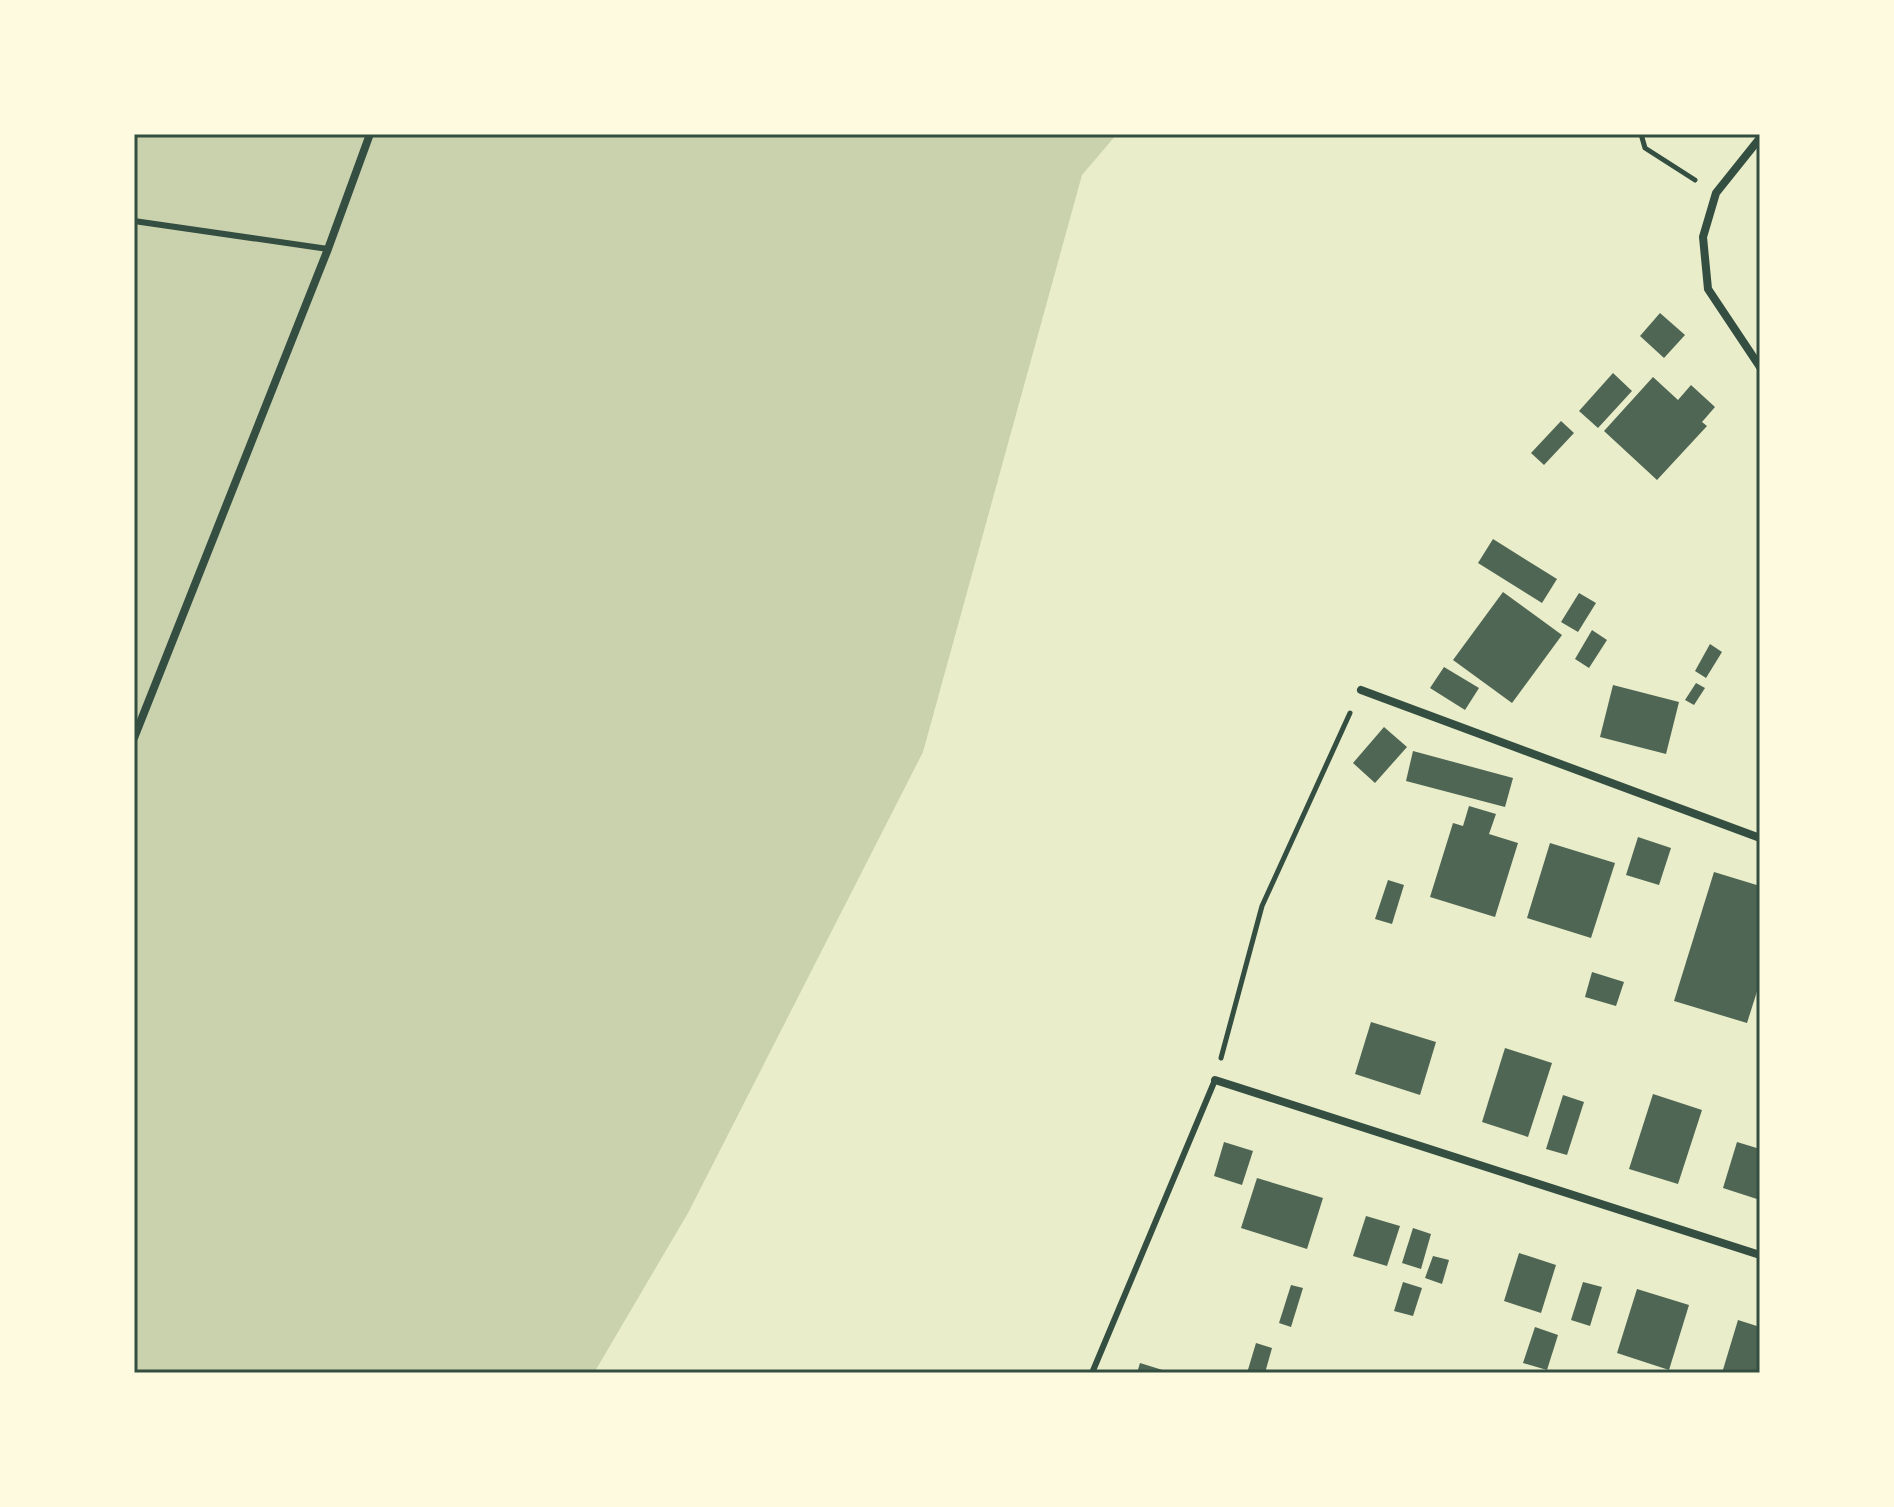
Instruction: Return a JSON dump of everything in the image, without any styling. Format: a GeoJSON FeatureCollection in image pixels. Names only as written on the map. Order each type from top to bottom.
{"type":"FeatureCollection","features":[{"type":"Feature","properties":{"kind":"street"},"geometry":{"type":"LineString","coordinates":[[134,738],[328,249],[370,134]]}},
{"type":"Feature","properties":{"kind":"street"},"geometry":{"type":"LineString","coordinates":[[1760,138],[1716,193],[1703,237],[1708,289],[1760,367]]}},
{"type":"Feature","properties":{"kind":"street"},"geometry":{"type":"LineString","coordinates":[[1361,690],[1760,838]]}},
{"type":"Feature","properties":{"kind":"street"},"geometry":{"type":"LineString","coordinates":[[1215,1080],[1760,1255]]}},
{"type":"Feature","properties":{"kind":"lane"},"geometry":{"type":"LineString","coordinates":[[134,221],[328,249]]}},
{"type":"Feature","properties":{"kind":"lane"},"geometry":{"type":"LineString","coordinates":[[1092,1373],[1215,1080]]}},
{"type":"Feature","properties":{"kind":"path"},"geometry":{"type":"LineString","coordinates":[[1641,134],[1645,148],[1716,193]]}},
{"type":"Feature","properties":{"kind":"path"},"geometry":{"type":"LineString","coordinates":[[1215,1080],[1262,906],[1361,690]]}},
{"type":"Feature","properties":{"kind":"green space"},"geometry":{"type":"Polygon","coordinates":[[[134,134],[1117,134],[1082,175],[923,752],[688,1213],[594,1373],[134,1373],[134,134]]]}},
{"type":"Feature","properties":{"kind":"building"},"geometry":{"type":"Polygon","coordinates":[[[1660,313],[1685,335],[1664,358],[1640,336],[1660,313]]]}},
{"type":"Feature","properties":{"kind":"building"},"geometry":{"type":"Polygon","coordinates":[[[1613,373],[1632,391],[1598,428],[1579,411],[1613,373]]]}},
{"type":"Feature","properties":{"kind":"building"},"geometry":{"type":"Polygon","coordinates":[[[1653,377],[1678,400],[1691,385],[1715,407],[1702,422],[1707,426],[1657,480],[1604,431],[1653,377]]]}},
{"type":"Feature","properties":{"kind":"building"},"geometry":{"type":"Polygon","coordinates":[[[1561,421],[1574,433],[1544,465],[1531,453],[1561,421]]]}},
{"type":"Feature","properties":{"kind":"building"},"geometry":{"type":"Polygon","coordinates":[[[1493,539],[1557,579],[1542,603],[1478,563],[1493,539]]]}},
{"type":"Feature","properties":{"kind":"building"},"geometry":{"type":"Polygon","coordinates":[[[1503,592],[1562,635],[1512,703],[1453,660],[1503,592]]]}},
{"type":"Feature","properties":{"kind":"building"},"geometry":{"type":"Polygon","coordinates":[[[1579,593],[1596,603],[1578,632],[1561,622],[1579,593]]]}},
{"type":"Feature","properties":{"kind":"building"},"geometry":{"type":"Polygon","coordinates":[[[1592,630],[1607,640],[1589,668],[1575,659],[1592,630]]]}},
{"type":"Feature","properties":{"kind":"building"},"geometry":{"type":"Polygon","coordinates":[[[1710,644],[1722,652],[1706,678],[1695,671],[1710,644]]]}},
{"type":"Feature","properties":{"kind":"building"},"geometry":{"type":"Polygon","coordinates":[[[1444,667],[1479,688],[1465,710],[1430,688],[1444,667]]]}},
{"type":"Feature","properties":{"kind":"building"},"geometry":{"type":"Polygon","coordinates":[[[1696,683],[1705,688],[1694,705],[1685,700],[1696,683]]]}},
{"type":"Feature","properties":{"kind":"building"},"geometry":{"type":"Polygon","coordinates":[[[1613,685],[1679,702],[1666,754],[1600,737],[1613,685]]]}},
{"type":"Feature","properties":{"kind":"building"},"geometry":{"type":"Polygon","coordinates":[[[1384,727],[1407,747],[1375,783],[1353,763],[1384,727]]]}},
{"type":"Feature","properties":{"kind":"building"},"geometry":{"type":"Polygon","coordinates":[[[1413,751],[1513,778],[1505,807],[1406,781],[1413,751]]]}},
{"type":"Feature","properties":{"kind":"building"},"geometry":{"type":"Polygon","coordinates":[[[1469,806],[1496,814],[1489,834],[1518,843],[1495,917],[1430,897],[1453,823],[1463,826],[1469,806]]]}},
{"type":"Feature","properties":{"kind":"building"},"geometry":{"type":"Polygon","coordinates":[[[1638,837],[1671,848],[1659,885],[1626,875],[1638,837]]]}},
{"type":"Feature","properties":{"kind":"building"},"geometry":{"type":"Polygon","coordinates":[[[1550,843],[1615,863],[1591,938],[1527,918],[1550,843]]]}},
{"type":"Feature","properties":{"kind":"building"},"geometry":{"type":"Polygon","coordinates":[[[1714,872],[1760,886],[1760,982],[1747,1023],[1674,1001],[1714,872]]]}},
{"type":"Feature","properties":{"kind":"building"},"geometry":{"type":"Polygon","coordinates":[[[1388,880],[1404,885],[1392,924],[1375,919],[1388,880]]]}},
{"type":"Feature","properties":{"kind":"building"},"geometry":{"type":"Polygon","coordinates":[[[1592,972],[1624,982],[1616,1006],[1585,997],[1592,972]]]}},
{"type":"Feature","properties":{"kind":"building"},"geometry":{"type":"Polygon","coordinates":[[[1371,1022],[1436,1042],[1420,1095],[1355,1074],[1371,1022]]]}},
{"type":"Feature","properties":{"kind":"building"},"geometry":{"type":"Polygon","coordinates":[[[1505,1048],[1552,1063],[1528,1137],[1482,1122],[1505,1048]]]}},
{"type":"Feature","properties":{"kind":"building"},"geometry":{"type":"Polygon","coordinates":[[[1653,1094],[1702,1110],[1678,1184],[1629,1169],[1653,1094]]]}},
{"type":"Feature","properties":{"kind":"building"},"geometry":{"type":"Polygon","coordinates":[[[1563,1095],[1584,1102],[1567,1155],[1546,1149],[1563,1095]]]}},
{"type":"Feature","properties":{"kind":"building"},"geometry":{"type":"Polygon","coordinates":[[[1224,1142],[1253,1151],[1242,1185],[1214,1176],[1224,1142]]]}},
{"type":"Feature","properties":{"kind":"building"},"geometry":{"type":"Polygon","coordinates":[[[1737,1142],[1760,1149],[1760,1200],[1723,1188],[1737,1142]]]}},
{"type":"Feature","properties":{"kind":"building"},"geometry":{"type":"Polygon","coordinates":[[[1257,1178],[1323,1198],[1307,1249],[1241,1228],[1257,1178]]]}},
{"type":"Feature","properties":{"kind":"building"},"geometry":{"type":"Polygon","coordinates":[[[1366,1216],[1400,1226],[1387,1266],[1353,1256],[1366,1216]]]}},
{"type":"Feature","properties":{"kind":"building"},"geometry":{"type":"Polygon","coordinates":[[[1413,1228],[1431,1234],[1421,1269],[1402,1263],[1413,1228]]]}},
{"type":"Feature","properties":{"kind":"building"},"geometry":{"type":"Polygon","coordinates":[[[1519,1253],[1556,1265],[1541,1313],[1504,1301],[1519,1253]]]}},
{"type":"Feature","properties":{"kind":"building"},"geometry":{"type":"Polygon","coordinates":[[[1433,1256],[1449,1260],[1442,1284],[1425,1278],[1433,1256]]]}},
{"type":"Feature","properties":{"kind":"building"},"geometry":{"type":"Polygon","coordinates":[[[1403,1282],[1422,1288],[1413,1316],[1394,1311],[1403,1282]]]}},
{"type":"Feature","properties":{"kind":"building"},"geometry":{"type":"Polygon","coordinates":[[[1583,1282],[1602,1287],[1590,1326],[1571,1320],[1583,1282]]]}},
{"type":"Feature","properties":{"kind":"building"},"geometry":{"type":"Polygon","coordinates":[[[1291,1285],[1303,1288],[1291,1327],[1279,1323],[1291,1285]]]}},
{"type":"Feature","properties":{"kind":"building"},"geometry":{"type":"Polygon","coordinates":[[[1637,1289],[1689,1305],[1669,1370],[1617,1353],[1637,1289]]]}},
{"type":"Feature","properties":{"kind":"building"},"geometry":{"type":"Polygon","coordinates":[[[1738,1320],[1760,1327],[1760,1373],[1722,1373],[1738,1320]]]}},
{"type":"Feature","properties":{"kind":"building"},"geometry":{"type":"Polygon","coordinates":[[[1535,1327],[1558,1335],[1547,1370],[1523,1363],[1535,1327]]]}},
{"type":"Feature","properties":{"kind":"building"},"geometry":{"type":"Polygon","coordinates":[[[1256,1343],[1272,1348],[1265,1373],[1247,1373],[1256,1343]]]}},
{"type":"Feature","properties":{"kind":"building"},"geometry":{"type":"Polygon","coordinates":[[[1140,1363],[1169,1372],[1169,1373],[1137,1373],[1140,1363]]]}}]}
